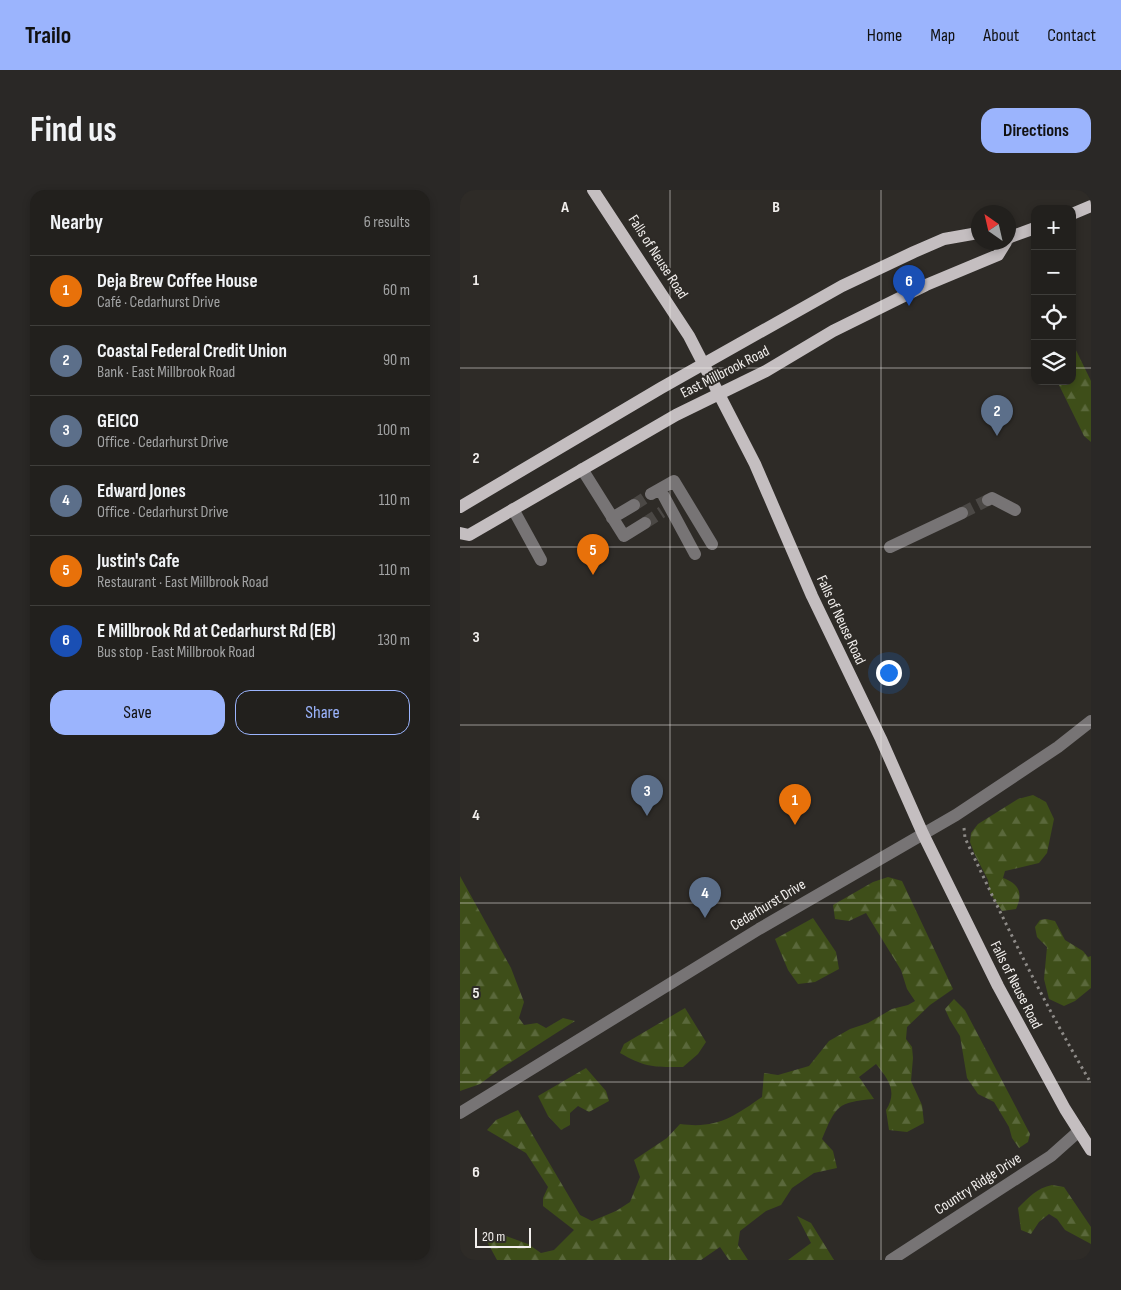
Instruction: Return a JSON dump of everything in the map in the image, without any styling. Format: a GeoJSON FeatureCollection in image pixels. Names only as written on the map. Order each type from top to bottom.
{"type":"FeatureCollection","features":[{"type":"Feature","properties":{"kind":"main road","name":"Falls of Neuse Road"},"geometry":{"type":"LineString","coordinates":[[593,190],[690,336],[755,464],[805,581],[923,834],[1036,1058],[1091,1150]]}},
{"type":"Feature","properties":{"kind":"main road"},"geometry":{"type":"LineString","coordinates":[[1076,212],[1091,206]]}},
{"type":"Feature","properties":{"kind":"main road","name":"East Millbrook Road"},"geometry":{"type":"LineString","coordinates":[[1016,236],[1031,230]]}},
{"type":"Feature","properties":{"kind":"main road","name":"East Millbrook Road"},"geometry":{"type":"LineString","coordinates":[[460,507],[704,364],[876,269],[944,239],[971,234]]}},
{"type":"Feature","properties":{"kind":"main road","name":"East Millbrook Road"},"geometry":{"type":"LineString","coordinates":[[460,533],[469,535],[676,414],[766,371],[833,331],[926,285],[998,255],[1001,250]]}},
{"type":"Feature","properties":{"kind":"street"},"geometry":{"type":"LineString","coordinates":[[582,469],[624,536],[646,523]]}},
{"type":"Feature","properties":{"kind":"street"},"geometry":{"type":"LineString","coordinates":[[696,554],[656,492],[674,481],[712,544]]}},
{"type":"Feature","properties":{"kind":"street"},"geometry":{"type":"LineString","coordinates":[[988,500],[992,498],[1015,510]]}},
{"type":"Feature","properties":{"kind":"street"},"geometry":{"type":"LineString","coordinates":[[666,510],[685,499]]}},
{"type":"Feature","properties":{"kind":"street"},"geometry":{"type":"LineString","coordinates":[[612,518],[634,505]]}},
{"type":"Feature","properties":{"kind":"street"},"geometry":{"type":"LineString","coordinates":[[513,510],[541,560]]}},
{"type":"Feature","properties":{"kind":"street"},"geometry":{"type":"LineString","coordinates":[[890,546],[962,513]]}},
{"type":"Feature","properties":{"kind":"street","name":"Cedarhurst Drive"},"geometry":{"type":"LineString","coordinates":[[460,1113],[759,929],[956,815],[1058,747],[1091,721]]}},
{"type":"Feature","properties":{"kind":"street","name":"Country Ridge Drive"},"geometry":{"type":"LineString","coordinates":[[891,1260],[1051,1156],[1079,1131]]}},
{"type":"Feature","properties":{"kind":"path"},"geometry":{"type":"LineString","coordinates":[[964,827],[964,838],[1008,930],[1060,1031],[1091,1083]]}},
{"type":"Feature","properties":{"kind":"green space"},"geometry":{"type":"Polygon","coordinates":[[[1076,350],[1091,381],[1091,442],[1084,436],[1059,385],[1076,385],[1076,350]]]}},
{"type":"Feature","properties":{"kind":"green space"},"geometry":{"type":"Polygon","coordinates":[[[1033,795],[1046,802],[1054,819],[1047,853],[1039,863],[1005,871],[1003,878],[1016,886],[1019,899],[1016,909],[1002,911],[990,893],[988,880],[970,842],[971,833],[978,824],[1018,799],[1033,795]]]}},
{"type":"Feature","properties":{"kind":"green space"},"geometry":{"type":"Polygon","coordinates":[[[460,876],[511,968],[524,1002],[519,1018],[524,1025],[537,1023],[546,1028],[563,1018],[575,1021],[480,1084],[460,1091],[460,876]]]}},
{"type":"Feature","properties":{"kind":"green space"},"geometry":{"type":"Polygon","coordinates":[[[888,877],[902,881],[953,989],[930,1005],[907,1027],[906,1039],[912,1047],[913,1058],[911,1081],[922,1105],[924,1123],[907,1132],[889,1130],[886,1110],[890,1103],[891,1091],[888,1080],[876,1064],[859,1077],[874,1099],[852,1102],[839,1108],[831,1119],[822,1139],[833,1151],[837,1168],[814,1173],[792,1188],[781,1205],[766,1211],[740,1231],[738,1245],[748,1260],[729,1260],[720,1247],[701,1260],[497,1260],[485,1238],[498,1233],[528,1244],[541,1253],[554,1250],[574,1230],[543,1206],[543,1198],[548,1187],[526,1153],[487,1130],[496,1120],[518,1110],[580,1215],[592,1221],[616,1211],[630,1202],[640,1177],[634,1160],[667,1138],[680,1124],[704,1125],[733,1116],[762,1097],[764,1073],[778,1075],[809,1066],[829,1041],[850,1029],[868,1023],[892,1009],[915,1001],[907,989],[901,970],[866,913],[849,921],[835,919],[833,905],[873,882],[888,877]]]}},
{"type":"Feature","properties":{"kind":"green space"},"geometry":{"type":"Polygon","coordinates":[[[813,918],[836,952],[839,969],[815,982],[798,984],[788,970],[775,939],[813,918]]]}},
{"type":"Feature","properties":{"kind":"green space"},"geometry":{"type":"Polygon","coordinates":[[[1040,920],[1055,921],[1065,940],[1083,951],[1088,957],[1091,956],[1091,988],[1075,1001],[1064,1006],[1049,999],[1044,979],[1047,947],[1037,937],[1035,927],[1040,920]]]}},
{"type":"Feature","properties":{"kind":"green space"},"geometry":{"type":"Polygon","coordinates":[[[954,999],[965,1010],[1030,1134],[1028,1142],[1019,1148],[994,1102],[978,1094],[967,1078],[960,1036],[945,1009],[954,999]]]}},
{"type":"Feature","properties":{"kind":"green space"},"geometry":{"type":"Polygon","coordinates":[[[685,1008],[706,1042],[698,1054],[683,1067],[650,1066],[620,1053],[624,1044],[685,1008]]]}},
{"type":"Feature","properties":{"kind":"green space"},"geometry":{"type":"Polygon","coordinates":[[[586,1068],[606,1091],[609,1101],[589,1112],[578,1106],[570,1113],[570,1125],[561,1130],[548,1116],[538,1096],[586,1068]]]}},
{"type":"Feature","properties":{"kind":"green space"},"geometry":{"type":"Polygon","coordinates":[[[1052,1185],[1064,1187],[1091,1227],[1091,1244],[1065,1230],[1057,1219],[1049,1214],[1039,1222],[1031,1234],[1021,1230],[1018,1208],[1038,1191],[1052,1185]]]}},
{"type":"Feature","properties":{"kind":"green space"},"geometry":{"type":"Polygon","coordinates":[[[797,1216],[811,1223],[834,1260],[788,1260],[811,1243],[797,1216]]]}},
{"type":"Feature","properties":{"kind":"tunnel"},"geometry":{"type":"LineString","coordinates":[[634,505],[651,494]]}},
{"type":"Feature","properties":{"kind":"tunnel"},"geometry":{"type":"LineString","coordinates":[[962,513],[988,500]]}},
{"type":"Feature","properties":{"kind":"tunnel"},"geometry":{"type":"LineString","coordinates":[[645,523],[662,512]]}},
{"type":"Feature","properties":{"kind":"place","name":"E Millbrook Rd at Cedarhurst Rd (EB)"},"geometry":{"type":"Point","coordinates":[909,306]}},
{"type":"Feature","properties":{"kind":"place","name":"Coastal Federal Credit Union"},"geometry":{"type":"Point","coordinates":[997,436]}},
{"type":"Feature","properties":{"kind":"place","name":"Justin's Cafe"},"geometry":{"type":"Point","coordinates":[593,575]}},
{"type":"Feature","properties":{"kind":"place","name":"GEICO"},"geometry":{"type":"Point","coordinates":[647,816]}},
{"type":"Feature","properties":{"kind":"place","name":"Deja Brew Coffee House"},"geometry":{"type":"Point","coordinates":[795,825]}},
{"type":"Feature","properties":{"kind":"place","name":"Edward Jones"},"geometry":{"type":"Point","coordinates":[705,918]}}]}
